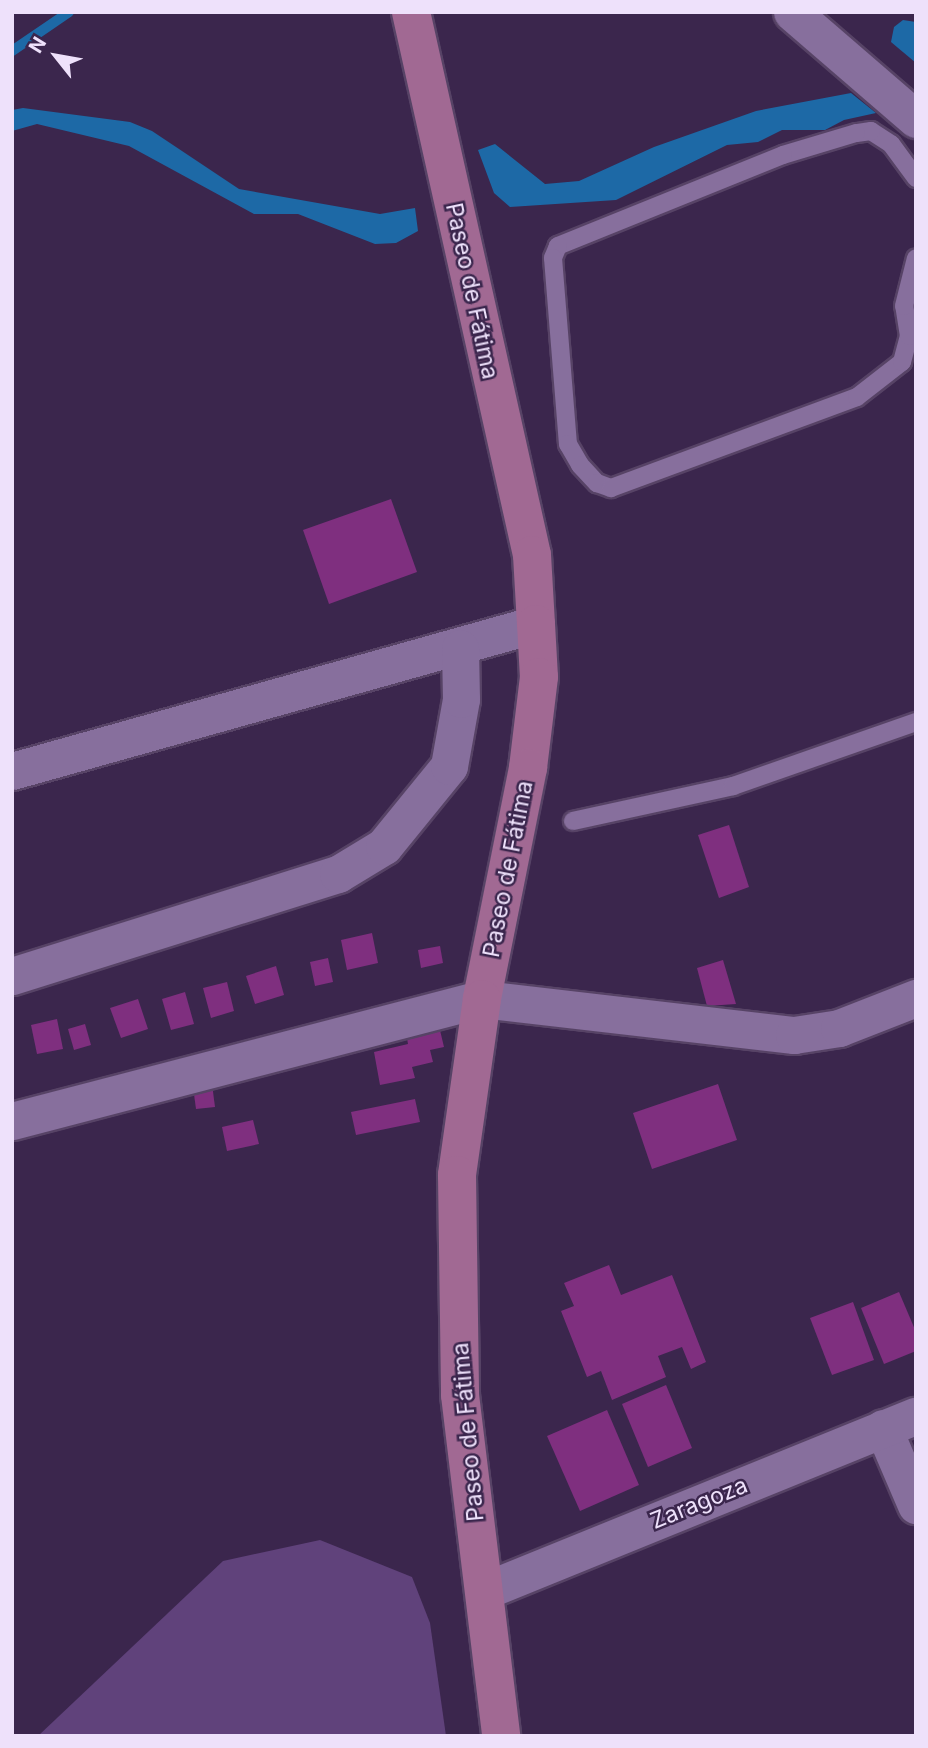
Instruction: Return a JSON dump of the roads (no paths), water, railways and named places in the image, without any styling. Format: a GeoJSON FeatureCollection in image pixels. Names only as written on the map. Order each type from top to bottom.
{"type":"FeatureCollection","features":[{"type":"Feature","properties":{"kind":"street","name":"Paseo de Fátima"},"geometry":{"type":"LineString","coordinates":[[411,12],[532,555],[536,624],[538,677],[528,768],[482,999],[457,1175],[460,1395],[501,1736]]}},
{"type":"Feature","properties":{"kind":"street"},"geometry":{"type":"LineString","coordinates":[[792,12],[916,119]]}},
{"type":"Feature","properties":{"kind":"street"},"geometry":{"type":"LineString","coordinates":[[12,771],[460,648],[536,624]]}},
{"type":"Feature","properties":{"kind":"street"},"geometry":{"type":"LineString","coordinates":[[12,976],[338,874],[384,846],[449,766],[461,699],[460,648]]}},
{"type":"Feature","properties":{"kind":"street"},"geometry":{"type":"LineString","coordinates":[[12,1121],[482,999],[794,1035],[839,1028],[916,998]]}},
{"type":"Feature","properties":{"kind":"street"},"geometry":{"type":"LineString","coordinates":[[899,1422],[916,1505]]}},
{"type":"Feature","properties":{"kind":"street","name":"Zaragoza"},"geometry":{"type":"LineString","coordinates":[[484,1591],[899,1422]]}},
{"type":"Feature","properties":{"kind":"lane"},"geometry":{"type":"LineString","coordinates":[[916,178],[891,144],[871,131],[856,133],[758,164],[558,246],[553,258],[568,443],[580,465],[597,482],[611,488],[857,397],[902,362],[909,336],[904,306],[916,258]]}},
{"type":"Feature","properties":{"kind":"lane"},"geometry":{"type":"LineString","coordinates":[[573,821],[733,786],[916,722]]}},
{"type":"Feature","properties":{"kind":"water"},"geometry":{"type":"Polygon","coordinates":[[[903,20],[916,22],[916,63],[891,42],[894,27],[903,20]]]}},
{"type":"Feature","properties":{"kind":"water"},"geometry":{"type":"Polygon","coordinates":[[[851,93],[876,113],[844,120],[825,130],[782,130],[758,142],[727,145],[616,200],[510,207],[494,193],[478,150],[495,144],[545,184],[579,181],[654,147],[756,111],[851,93]]]}},
{"type":"Feature","properties":{"kind":"water"},"geometry":{"type":"Polygon","coordinates":[[[23,108],[130,122],[152,131],[239,189],[380,214],[415,208],[418,231],[396,243],[375,244],[298,214],[254,214],[129,146],[37,124],[12,131],[12,110],[23,108]]]}},
{"type":"Feature","properties":{"kind":"waterway"},"geometry":{"type":"LineString","coordinates":[[12,51],[69,12]]}}]}
